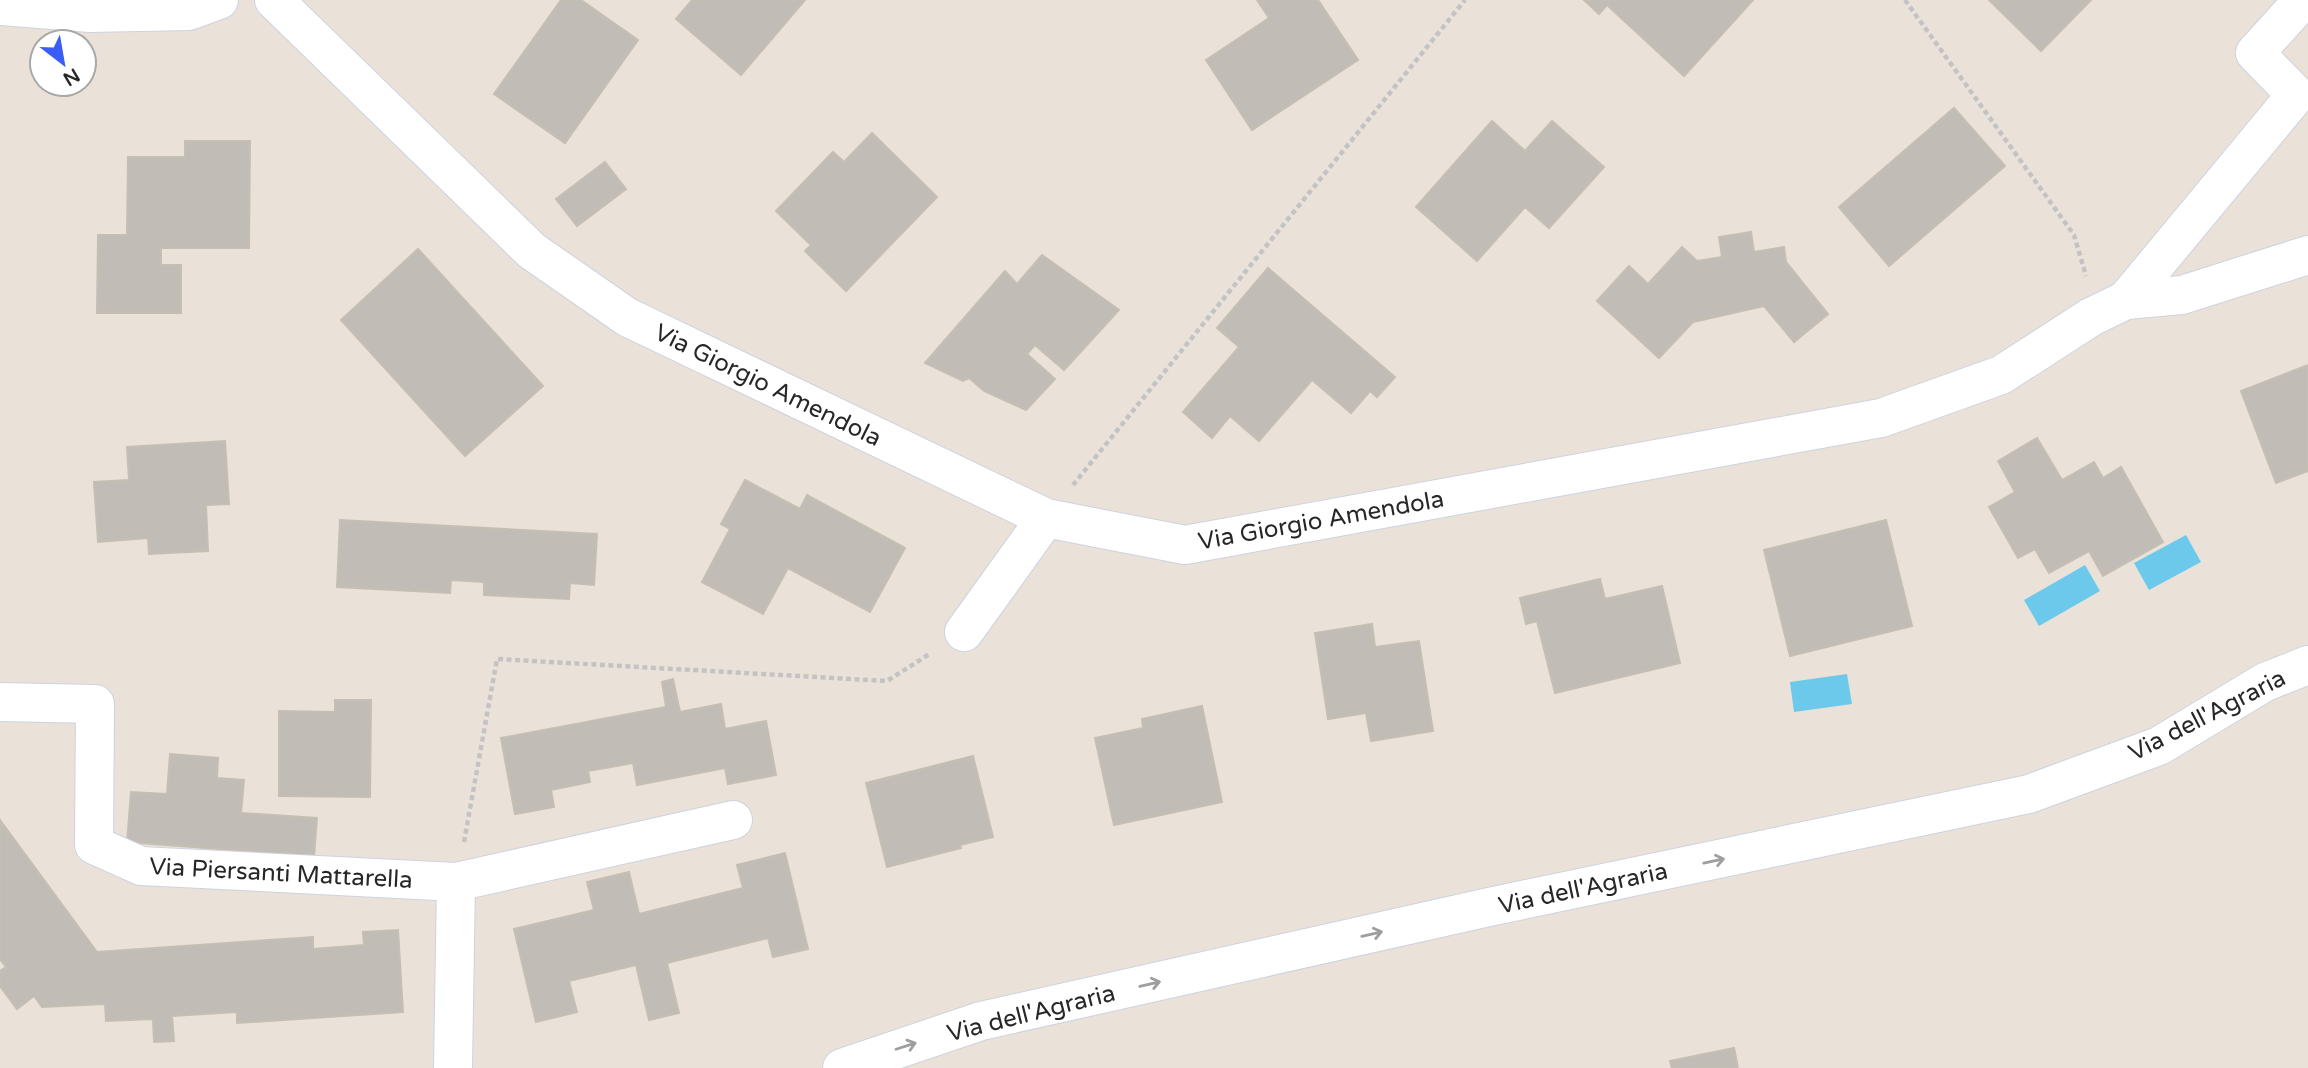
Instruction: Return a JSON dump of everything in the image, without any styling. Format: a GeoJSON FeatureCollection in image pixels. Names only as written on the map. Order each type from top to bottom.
{"type":"FeatureCollection","features":[{"type":"Feature","properties":{"kind":"street"},"geometry":{"type":"LineString","coordinates":[[0,6],[90,13],[189,11],[219,0]]}},
{"type":"Feature","properties":{"kind":"street","name":"Via Giorgio Amendola"},"geometry":{"type":"LineString","coordinates":[[274,0],[532,251],[627,317],[1046,518],[1185,545],[1881,418],[2001,375],[2091,317],[2126,300],[2182,295],[2308,255]]}},
{"type":"Feature","properties":{"kind":"street","name":"Via Giorgio Amendola"},"geometry":{"type":"LineString","coordinates":[[2126,300],[2296,95],[2255,53],[2302,0]]}},
{"type":"Feature","properties":{"kind":"street"},"geometry":{"type":"LineString","coordinates":[[964,632],[1046,518]]}},
{"type":"Feature","properties":{"kind":"street","name":"Via dell'Agraria"},"geometry":{"type":"LineString","coordinates":[[842,1068],[981,1021],[1489,907],[2029,794],[2159,746],[2265,682],[2308,665]]}},
{"type":"Feature","properties":{"kind":"street","name":"Via Piersanti Mattarella"},"geometry":{"type":"LineString","coordinates":[[0,702],[95,704],[94,845],[141,866],[456,883],[733,820]]}},
{"type":"Feature","properties":{"kind":"street"},"geometry":{"type":"LineString","coordinates":[[453,1068],[456,883]]}},
{"type":"Feature","properties":{"kind":"path"},"geometry":{"type":"LineString","coordinates":[[1046,518],[1465,0]]}},
{"type":"Feature","properties":{"kind":"path"},"geometry":{"type":"LineString","coordinates":[[1905,0],[2074,235],[2088,282]]}},
{"type":"Feature","properties":{"kind":"path"},"geometry":{"type":"LineString","coordinates":[[456,883],[497,659],[887,681],[964,632]]}},
{"type":"Feature","properties":{"kind":"water"},"geometry":{"type":"Polygon","coordinates":[[[2186,535],[2201,562],[2149,590],[2134,563],[2186,535]]]}},
{"type":"Feature","properties":{"kind":"water"},"geometry":{"type":"Polygon","coordinates":[[[2085,565],[2100,591],[2039,626],[2024,600],[2085,565]]]}},
{"type":"Feature","properties":{"kind":"water"},"geometry":{"type":"Polygon","coordinates":[[[1847,674],[1852,704],[1794,712],[1790,682],[1847,674]]]}},
{"type":"Feature","properties":{"kind":"building"},"geometry":{"type":"Polygon","coordinates":[[[561,0],[581,0],[638,40],[565,143],[494,94],[561,0]]]}},
{"type":"Feature","properties":{"kind":"building"},"geometry":{"type":"Polygon","coordinates":[[[692,0],[805,0],[741,75],[676,19],[692,0]]]}},
{"type":"Feature","properties":{"kind":"building"},"geometry":{"type":"Polygon","coordinates":[[[1257,0],[1318,0],[1358,60],[1252,130],[1206,60],[1269,18],[1257,0]]]}},
{"type":"Feature","properties":{"kind":"building"},"geometry":{"type":"Polygon","coordinates":[[[1584,0],[1753,0],[1684,76],[1607,5],[1599,14],[1584,0]]]}},
{"type":"Feature","properties":{"kind":"building"},"geometry":{"type":"Polygon","coordinates":[[[1989,0],[2091,0],[2041,51],[1989,0]]]}},
{"type":"Feature","properties":{"kind":"building"},"geometry":{"type":"Polygon","coordinates":[[[1954,108],[2005,166],[1889,266],[1839,207],[1954,108]]]}},
{"type":"Feature","properties":{"kind":"building"},"geometry":{"type":"Polygon","coordinates":[[[1492,121],[1525,151],[1552,121],[1604,167],[1549,228],[1525,207],[1477,261],[1416,207],[1492,121]]]}},
{"type":"Feature","properties":{"kind":"building"},"geometry":{"type":"Polygon","coordinates":[[[872,133],[937,197],[846,291],[805,251],[811,245],[776,211],[833,152],[844,162],[872,133]]]}},
{"type":"Feature","properties":{"kind":"building"},"geometry":{"type":"Polygon","coordinates":[[[185,141],[250,141],[249,248],[161,248],[161,265],[181,265],[181,313],[97,313],[98,235],[127,235],[128,157],[185,157],[185,141]]]}},
{"type":"Feature","properties":{"kind":"building"},"geometry":{"type":"Polygon","coordinates":[[[605,162],[626,189],[577,226],[556,199],[605,162]]]}},
{"type":"Feature","properties":{"kind":"building"},"geometry":{"type":"Polygon","coordinates":[[[1751,232],[1754,252],[1784,247],[1786,262],[1828,314],[1794,342],[1764,306],[1693,322],[1659,358],[1597,301],[1629,266],[1648,284],[1682,247],[1697,261],[1722,257],[1719,237],[1751,232]]]}},
{"type":"Feature","properties":{"kind":"building"},"geometry":{"type":"Polygon","coordinates":[[[418,249],[543,386],[465,456],[341,320],[418,249]]]}},
{"type":"Feature","properties":{"kind":"building"},"geometry":{"type":"Polygon","coordinates":[[[1042,255],[1119,310],[1064,370],[1035,345],[1027,354],[1055,379],[1026,410],[984,391],[969,378],[963,381],[925,363],[1005,271],[1017,284],[1042,255]]]}},
{"type":"Feature","properties":{"kind":"building"},"geometry":{"type":"Polygon","coordinates":[[[1268,268],[1395,377],[1377,397],[1370,391],[1351,413],[1312,380],[1259,441],[1230,416],[1212,438],[1183,412],[1239,347],[1217,328],[1268,268]]]}},
{"type":"Feature","properties":{"kind":"building"},"geometry":{"type":"Polygon","coordinates":[[[2308,365],[2308,471],[2276,483],[2241,391],[2308,365]]]}},
{"type":"Feature","properties":{"kind":"building"},"geometry":{"type":"Polygon","coordinates":[[[2037,438],[2062,480],[2094,462],[2103,478],[2121,467],[2163,542],[2103,576],[2089,551],[2049,573],[2035,549],[2018,558],[1989,507],[2015,492],[1998,461],[2037,438]]]}},
{"type":"Feature","properties":{"kind":"building"},"geometry":{"type":"Polygon","coordinates":[[[225,441],[229,504],[206,505],[208,551],[149,554],[148,538],[98,542],[94,482],[129,480],[127,447],[225,441]]]}},
{"type":"Feature","properties":{"kind":"building"},"geometry":{"type":"Polygon","coordinates":[[[745,480],[800,509],[807,495],[905,548],[870,612],[788,568],[763,614],[702,582],[730,529],[721,524],[745,480]]]}},
{"type":"Feature","properties":{"kind":"building"},"geometry":{"type":"Polygon","coordinates":[[[340,520],[597,534],[594,585],[570,583],[569,599],[484,595],[484,582],[451,580],[450,593],[337,587],[340,520]]]}},
{"type":"Feature","properties":{"kind":"building"},"geometry":{"type":"Polygon","coordinates":[[[1886,520],[1912,626],[1790,656],[1764,550],[1886,520]]]}},
{"type":"Feature","properties":{"kind":"building"},"geometry":{"type":"Polygon","coordinates":[[[1600,579],[1605,599],[1662,586],[1680,663],[1555,693],[1537,621],[1526,624],[1520,598],[1600,579]]]}},
{"type":"Feature","properties":{"kind":"building"},"geometry":{"type":"Polygon","coordinates":[[[1372,624],[1375,647],[1419,641],[1433,731],[1371,741],[1366,713],[1328,719],[1315,633],[1372,624]]]}},
{"type":"Feature","properties":{"kind":"building"},"geometry":{"type":"Polygon","coordinates":[[[673,679],[680,712],[721,704],[725,729],[766,721],[776,775],[728,784],[725,768],[637,785],[633,763],[588,771],[590,782],[551,790],[554,807],[515,814],[501,738],[666,707],[662,682],[673,679]]]}},
{"type":"Feature","properties":{"kind":"building"},"geometry":{"type":"Polygon","coordinates":[[[335,700],[371,700],[370,797],[279,796],[279,711],[335,712],[335,700]]]}},
{"type":"Feature","properties":{"kind":"building"},"geometry":{"type":"Polygon","coordinates":[[[1202,706],[1222,802],[1114,825],[1095,738],[1143,728],[1142,719],[1202,706]]]}},
{"type":"Feature","properties":{"kind":"building"},"geometry":{"type":"Polygon","coordinates":[[[170,754],[218,758],[217,778],[244,780],[241,813],[317,818],[314,856],[127,842],[131,792],[167,794],[170,754]]]}},
{"type":"Feature","properties":{"kind":"building"},"geometry":{"type":"Polygon","coordinates":[[[973,756],[993,837],[887,867],[866,783],[973,756]]]}},
{"type":"Feature","properties":{"kind":"building"},"geometry":{"type":"Polygon","coordinates":[[[0,820],[97,952],[313,937],[313,949],[364,945],[363,932],[398,930],[403,1012],[237,1023],[237,1012],[172,1016],[174,1041],[154,1042],[153,1019],[106,1021],[105,1004],[42,1007],[34,996],[17,1009],[0,986],[0,971],[6,967],[0,959],[0,820]]]}},
{"type":"Feature","properties":{"kind":"building"},"geometry":{"type":"Polygon","coordinates":[[[785,853],[808,949],[773,957],[768,938],[667,963],[679,1013],[649,1020],[636,965],[569,981],[577,1012],[536,1022],[514,929],[594,910],[587,882],[629,872],[639,914],[743,888],[737,865],[785,853]]]}},
{"type":"Feature","properties":{"kind":"building"},"geometry":{"type":"Polygon","coordinates":[[[1734,1048],[1738,1068],[1672,1068],[1670,1061],[1734,1048]]]}}]}
